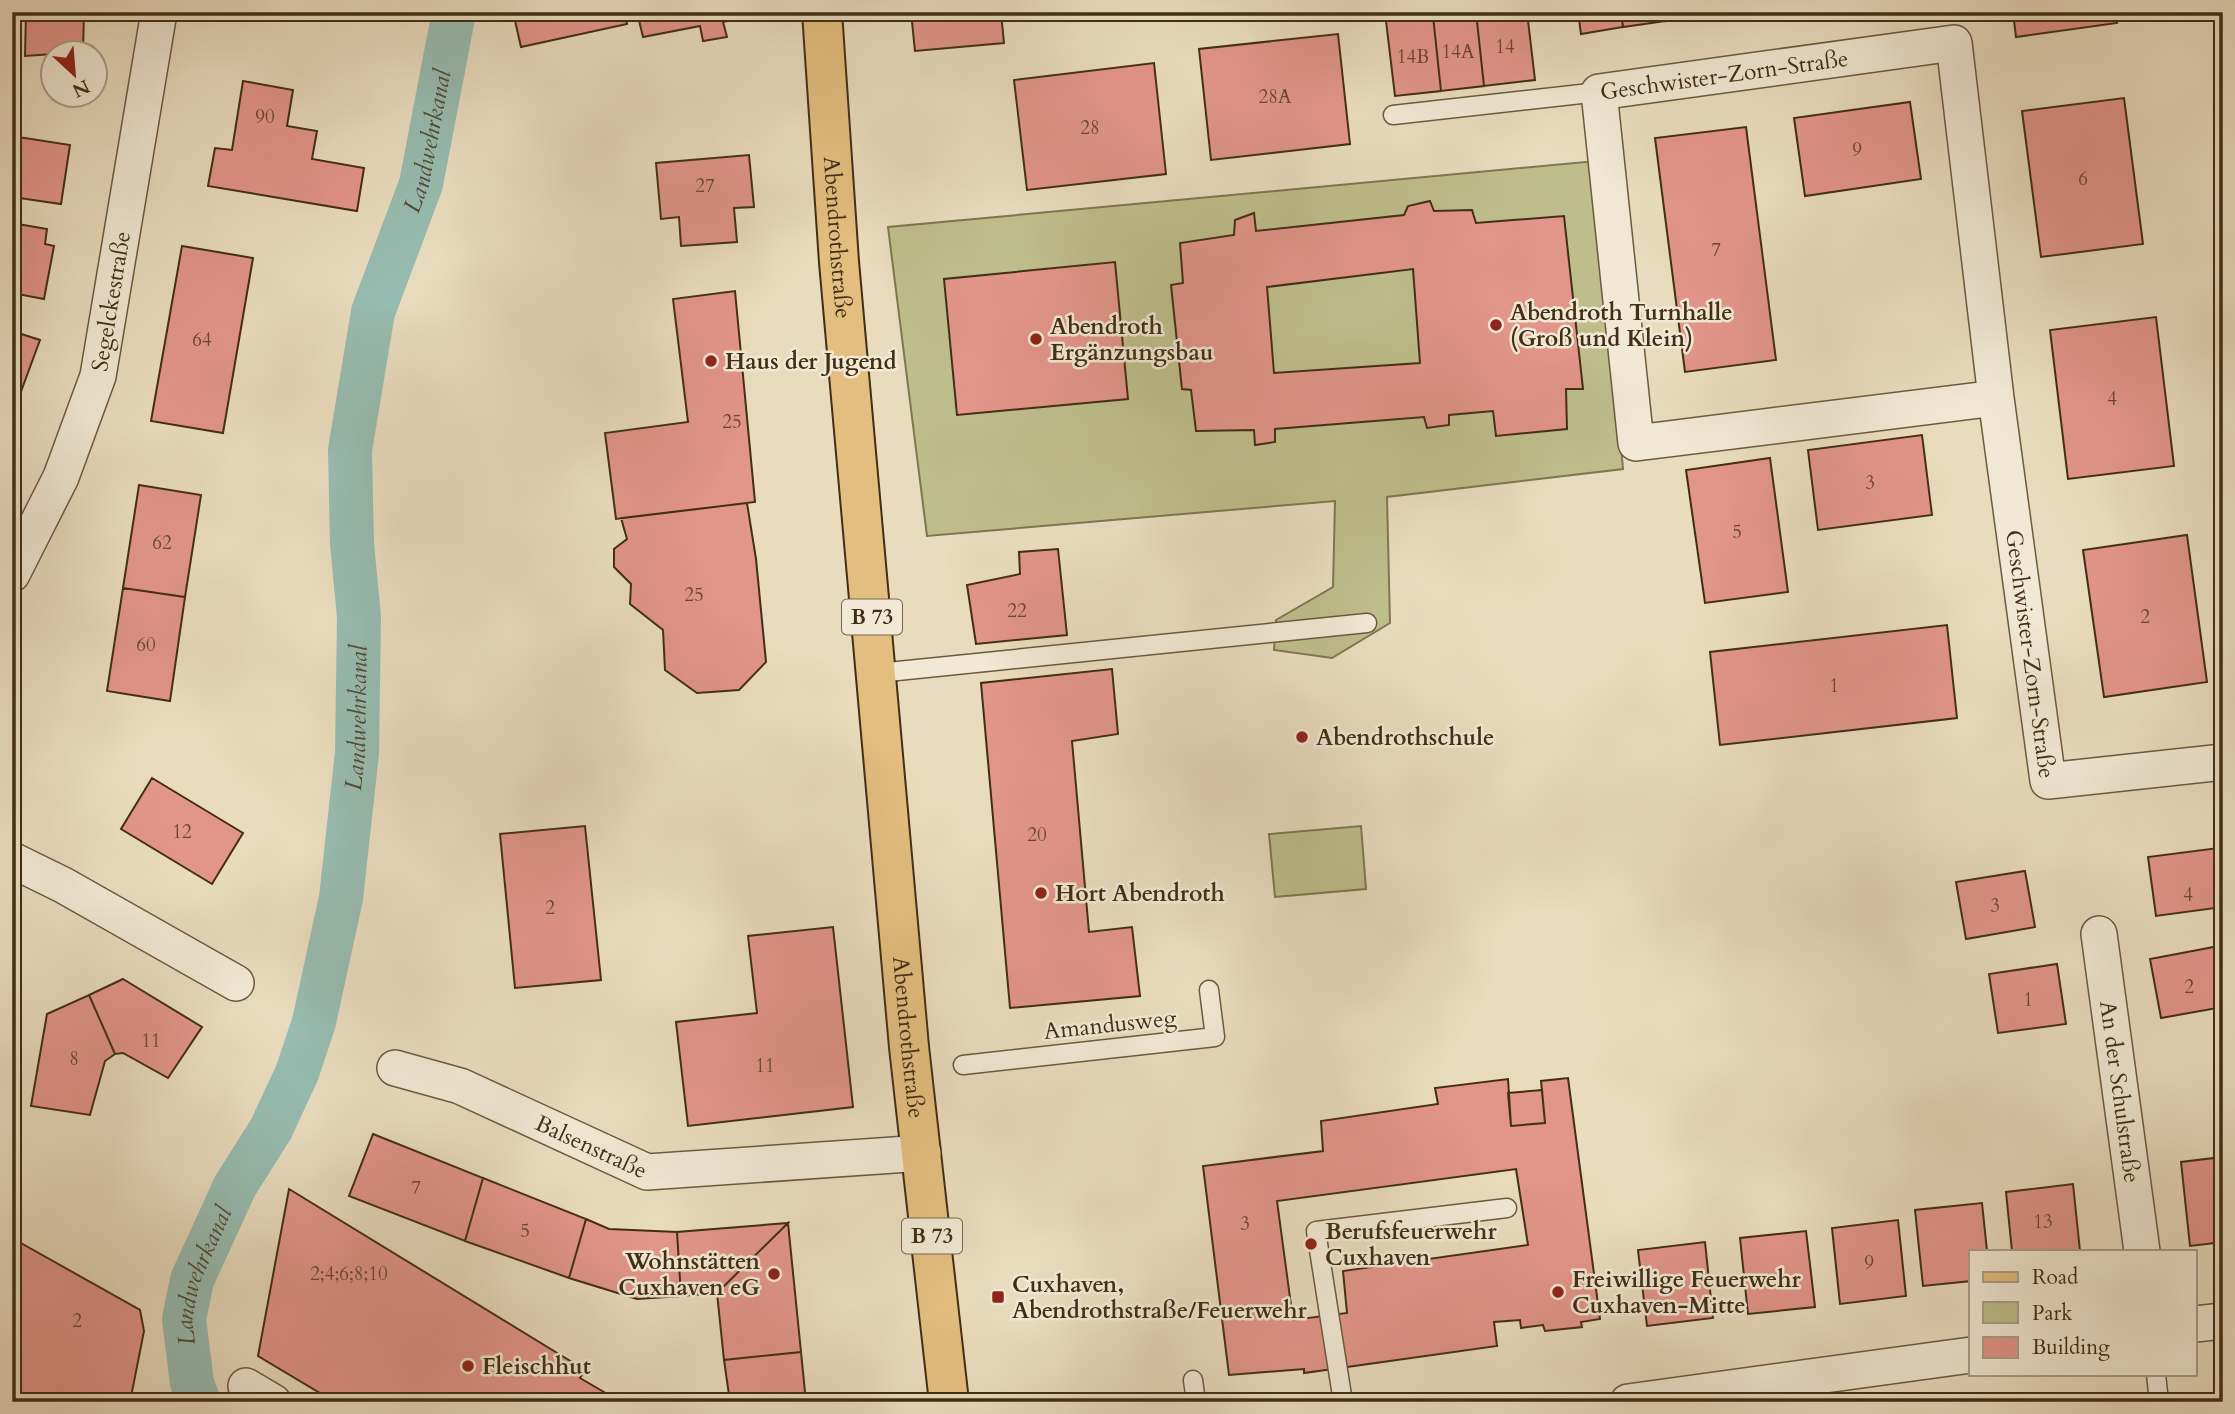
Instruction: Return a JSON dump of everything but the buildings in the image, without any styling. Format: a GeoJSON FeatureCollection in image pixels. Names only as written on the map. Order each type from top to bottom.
{"type":"FeatureCollection","features":[{"type":"Feature","properties":{"kind":"main road","name":"Abendrothstraße"},"geometry":{"type":"LineString","coordinates":[[822,12],[839,262],[878,673],[909,1047],[949,1402]]}},
{"type":"Feature","properties":{"kind":"street","name":"Segelckestraße"},"geometry":{"type":"LineString","coordinates":[[12,574],[61,477],[98,376],[159,12]]}},
{"type":"Feature","properties":{"kind":"street","name":"Geschwister-Zorn-Straße"},"geometry":{"type":"LineString","coordinates":[[1996,398],[1636,443],[1599,92],[1954,43],[1996,398],[2048,780],[2223,762]]}},
{"type":"Feature","properties":{"kind":"street"},"geometry":{"type":"LineString","coordinates":[[12,860],[63,885],[236,983]]}},
{"type":"Feature","properties":{"kind":"street","name":"An der Schulstraße"},"geometry":{"type":"LineString","coordinates":[[2099,934],[2142,1250]]}},
{"type":"Feature","properties":{"kind":"street","name":"Balsenstraße"},"geometry":{"type":"LineString","coordinates":[[395,1068],[460,1086],[647,1172],[923,1153]]}},
{"type":"Feature","properties":{"kind":"street"},"geometry":{"type":"LineString","coordinates":[[2196,1324],[2223,1321]]}},
{"type":"Feature","properties":{"kind":"street"},"geometry":{"type":"LineString","coordinates":[[1628,1402],[1969,1355]]}},
{"type":"Feature","properties":{"kind":"lane"},"geometry":{"type":"LineString","coordinates":[[1393,116],[1599,92]]}},
{"type":"Feature","properties":{"kind":"lane"},"geometry":{"type":"LineString","coordinates":[[878,673],[1367,623]]}},
{"type":"Feature","properties":{"kind":"lane","name":"Amandusweg"},"geometry":{"type":"LineString","coordinates":[[963,1065],[1215,1037],[1209,990]]}},
{"type":"Feature","properties":{"kind":"lane"},"geometry":{"type":"LineString","coordinates":[[1343,1402],[1316,1231],[1507,1208]]}},
{"type":"Feature","properties":{"kind":"lane"},"geometry":{"type":"LineString","coordinates":[[2156,1376],[2159,1402]]}},
{"type":"Feature","properties":{"kind":"lane"},"geometry":{"type":"LineString","coordinates":[[1193,1380],[1196,1402]]}},
{"type":"Feature","properties":{"kind":"green space"},"geometry":{"type":"Polygon","coordinates":[[[1596,161],[1623,469],[1387,497],[1390,623],[1332,658],[1274,650],[1276,620],[1333,587],[1335,501],[927,536],[888,227],[1596,161]]]}},
{"type":"Feature","properties":{"kind":"green space"},"geometry":{"type":"Polygon","coordinates":[[[1361,826],[1366,889],[1275,897],[1269,834],[1361,826]]]}},
{"type":"Feature","properties":{"kind":"waterway","name":"Landwehrkanal"},"geometry":{"type":"LineString","coordinates":[[199,1402],[192,1383],[184,1319],[192,1280],[235,1186],[271,1129],[297,1073],[314,1022],[341,898],[357,753],[359,617],[352,544],[350,450],[373,312],[421,184],[454,12]]}},
{"type":"Feature","properties":{"kind":"place","name":"Abendroth Turnhalle (Groß und Klein)"},"geometry":{"type":"Point","coordinates":[1496,325]}},
{"type":"Feature","properties":{"kind":"place","name":"Abendroth Ergänzungsbau"},"geometry":{"type":"Point","coordinates":[1036,339]}},
{"type":"Feature","properties":{"kind":"place","name":"Haus der Jugend"},"geometry":{"type":"Point","coordinates":[711,361]}},
{"type":"Feature","properties":{"kind":"place","name":"Abendrothschule"},"geometry":{"type":"Point","coordinates":[1302,737]}},
{"type":"Feature","properties":{"kind":"place","name":"Hort Abendroth"},"geometry":{"type":"Point","coordinates":[1041,893]}},
{"type":"Feature","properties":{"kind":"place","name":"Berufsfeuerwehr Cuxhaven"},"geometry":{"type":"Point","coordinates":[1311,1244]}},
{"type":"Feature","properties":{"kind":"place","name":"Wohnstätten Cuxhaven eG"},"geometry":{"type":"Point","coordinates":[774,1274]}},
{"type":"Feature","properties":{"kind":"place","name":"Freiwillige Feuerwehr Cuxhaven-Mitte"},"geometry":{"type":"Point","coordinates":[1558,1292]}},
{"type":"Feature","properties":{"kind":"place","name":"Cuxhaven, Abendrothstraße/Feuerwehr"},"geometry":{"type":"Point","coordinates":[998,1297]}},
{"type":"Feature","properties":{"kind":"place","name":"Fleischhut"},"geometry":{"type":"Point","coordinates":[468,1366]}}]}
